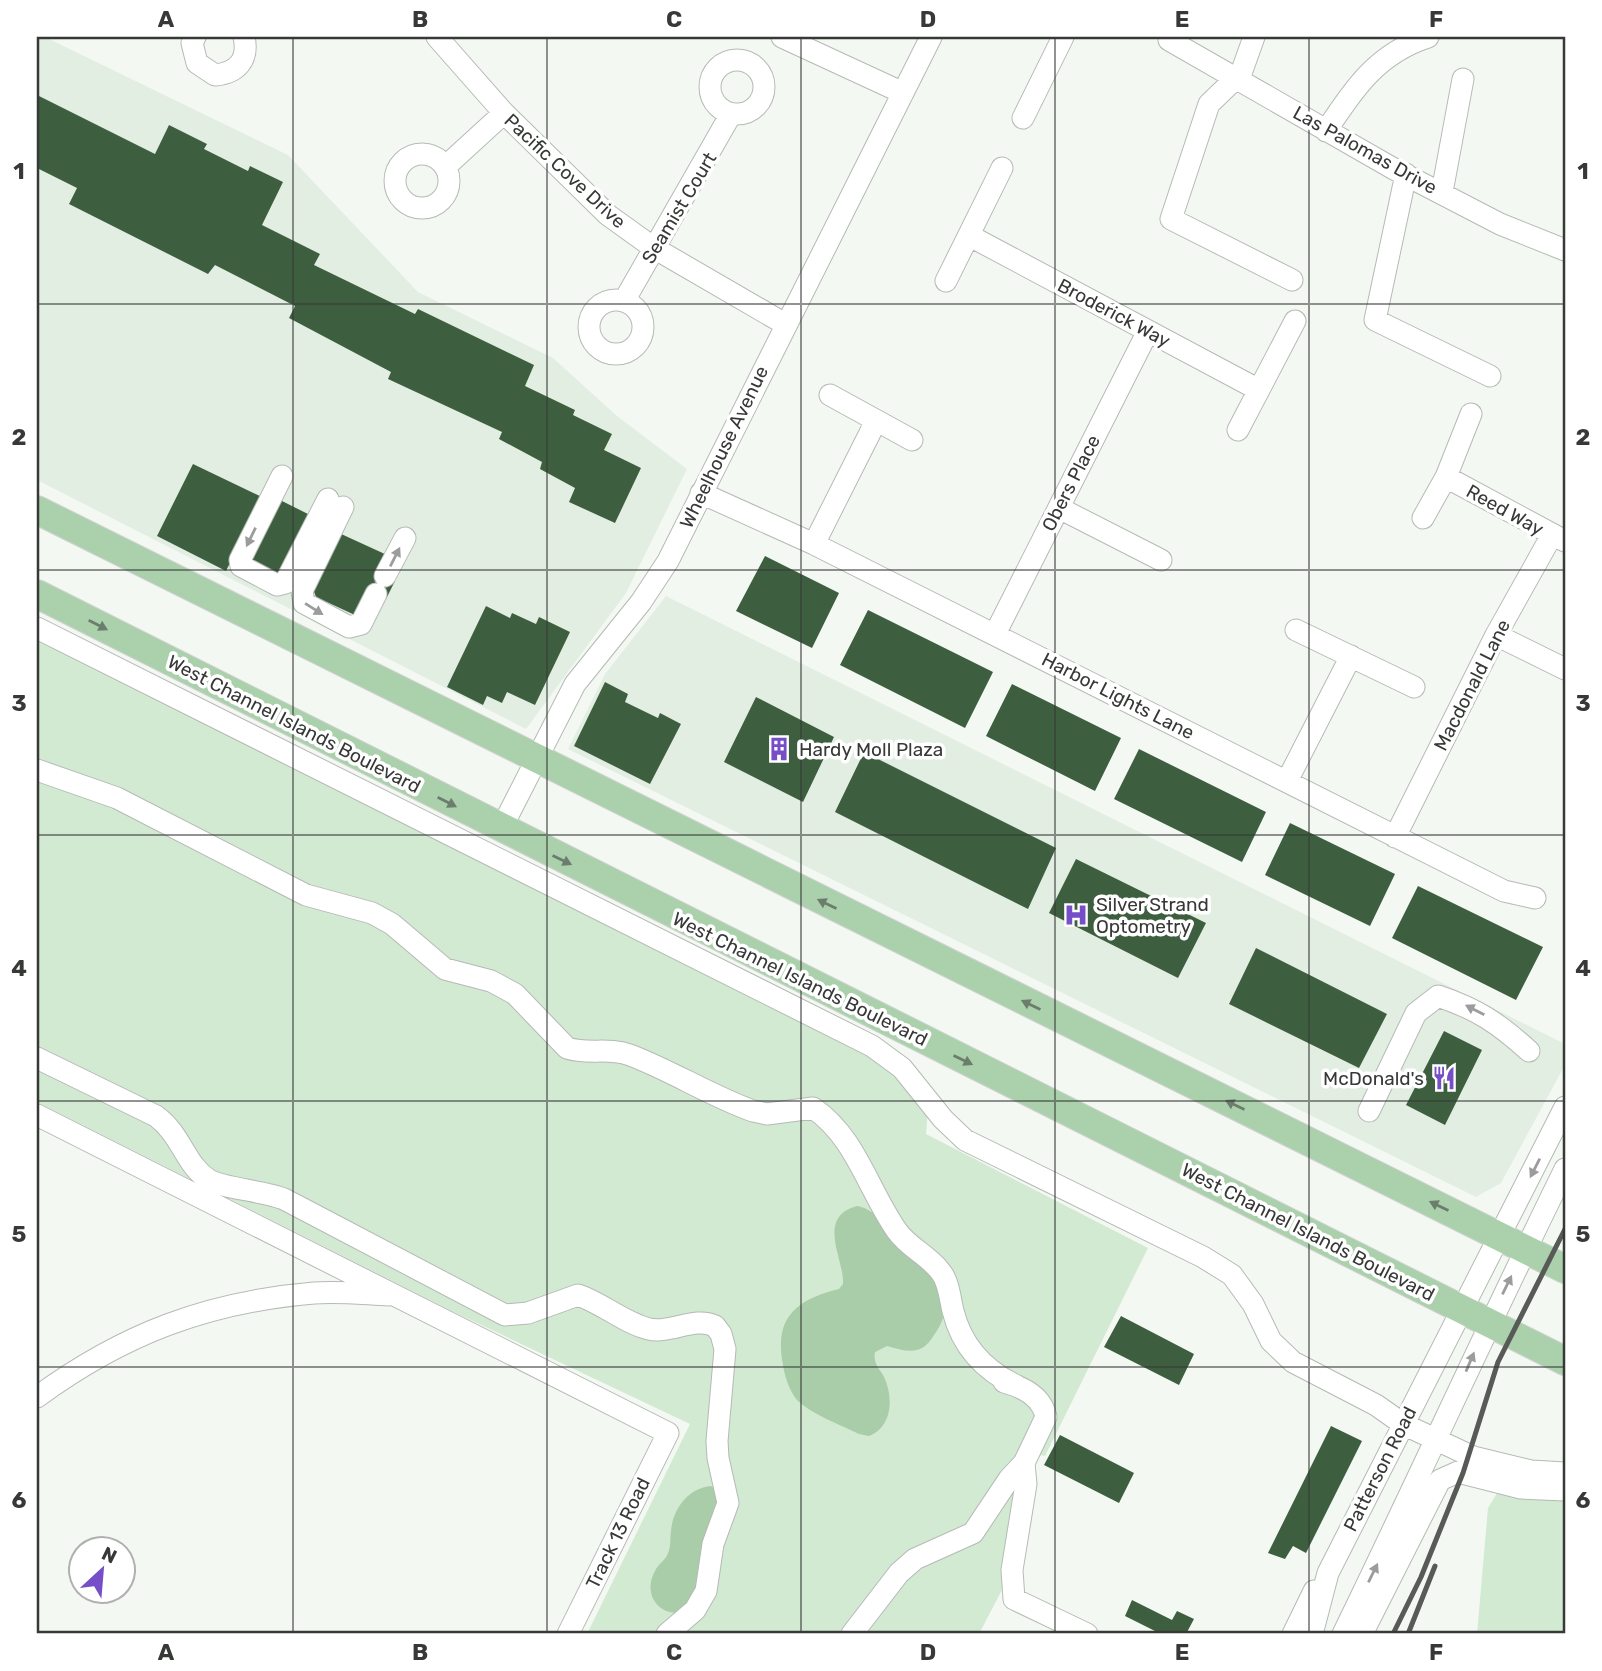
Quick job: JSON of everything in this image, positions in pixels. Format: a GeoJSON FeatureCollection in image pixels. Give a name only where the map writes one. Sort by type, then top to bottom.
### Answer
{"type":"FeatureCollection","features":[{"type":"Feature","properties":{"kind":"main road"},"geometry":{"type":"LineString","coordinates":[[37,510],[1565,1269]]}},
{"type":"Feature","properties":{"kind":"main road","name":"West Channel Islands Boulevard"},"geometry":{"type":"LineString","coordinates":[[37,594],[500,829],[1565,1361]]}},
{"type":"Feature","properties":{"kind":"street"},"geometry":{"type":"LineString","coordinates":[[195,37],[193,55],[197,63],[215,75],[236,69],[243,61],[247,50],[244,37]]}},
{"type":"Feature","properties":{"kind":"street"},"geometry":{"type":"LineString","coordinates":[[782,37],[901,92]]}},
{"type":"Feature","properties":{"kind":"street"},"geometry":{"type":"LineString","coordinates":[[1023,118],[1063,37]]}},
{"type":"Feature","properties":{"kind":"street"},"geometry":{"type":"LineString","coordinates":[[1254,37],[1238,79],[1209,104],[1171,219],[1292,281]]}},
{"type":"Feature","properties":{"kind":"street"},"geometry":{"type":"LineString","coordinates":[[1326,131],[1366,73],[1399,48],[1422,38]]}},
{"type":"Feature","properties":{"kind":"street","name":"Pacific Cove Drive"},"geometry":{"type":"LineString","coordinates":[[447,40],[504,113],[585,195],[654,248],[785,324]]}},
{"type":"Feature","properties":{"kind":"street","name":"Las Palomas Drive"},"geometry":{"type":"LineString","coordinates":[[1169,40],[1326,131],[1500,224],[1565,250]]}},
{"type":"Feature","properties":{"kind":"street","name":"Wheelhouse Avenue"},"geometry":{"type":"LineString","coordinates":[[500,829],[575,684],[659,578],[927,43]]}},
{"type":"Feature","properties":{"kind":"street"},"geometry":{"type":"LineString","coordinates":[[1442,192],[1463,79]]}},
{"type":"Feature","properties":{"kind":"street"},"geometry":{"type":"LineString","coordinates":[[446,167],[504,113]]}},
{"type":"Feature","properties":{"kind":"street","name":"Seamist Court"},"geometry":{"type":"LineString","coordinates":[[624,301],[699,175],[731,114]]}},
{"type":"Feature","properties":{"kind":"street"},"geometry":{"type":"LineString","coordinates":[[946,281],[1002,168]]}},
{"type":"Feature","properties":{"kind":"street"},"geometry":{"type":"LineString","coordinates":[[1406,174],[1375,320],[1490,376]]}},
{"type":"Feature","properties":{"kind":"street","name":"Broderick Way"},"geometry":{"type":"LineString","coordinates":[[970,236],[1259,390]]}},
{"type":"Feature","properties":{"kind":"street"},"geometry":{"type":"LineString","coordinates":[[1238,430],[1296,321]]}},
{"type":"Feature","properties":{"kind":"street","name":"Obers Place"},"geometry":{"type":"LineString","coordinates":[[995,634],[1148,331]]}},
{"type":"Feature","properties":{"kind":"street"},"geometry":{"type":"LineString","coordinates":[[830,395],[912,440]]}},
{"type":"Feature","properties":{"kind":"street"},"geometry":{"type":"LineString","coordinates":[[1423,518],[1446,477],[1471,414]]}},
{"type":"Feature","properties":{"kind":"street"},"geometry":{"type":"LineString","coordinates":[[814,544],[875,422]]}},
{"type":"Feature","properties":{"kind":"street"},"geometry":{"type":"LineString","coordinates":[[282,476],[240,559],[241,566],[277,585],[285,583],[335,503],[302,591],[304,603],[349,627],[361,624],[405,538]]}},
{"type":"Feature","properties":{"kind":"street","name":"Reed Way"},"geometry":{"type":"LineString","coordinates":[[1446,477],[1559,538]]}},
{"type":"Feature","properties":{"kind":"street","name":"Harbor Lights Lane"},"geometry":{"type":"LineString","coordinates":[[701,493],[814,544],[1504,891],[1535,898]]}},
{"type":"Feature","properties":{"kind":"street"},"geometry":{"type":"LineString","coordinates":[[1059,508],[1161,560]]}},
{"type":"Feature","properties":{"kind":"street","name":"Macdonald Lane"},"geometry":{"type":"LineString","coordinates":[[1395,837],[1496,635],[1559,538]]}},
{"type":"Feature","properties":{"kind":"street"},"geometry":{"type":"LineString","coordinates":[[37,628],[872,1046],[902,1068],[943,1119],[965,1140],[1203,1257],[1232,1275],[1253,1304],[1271,1341],[1293,1362],[1376,1405],[1437,1442],[1482,1460],[1531,1471],[1565,1473]]}},
{"type":"Feature","properties":{"kind":"street"},"geometry":{"type":"LineString","coordinates":[[1296,630],[1414,687]]}},
{"type":"Feature","properties":{"kind":"street"},"geometry":{"type":"LineString","coordinates":[[1496,635],[1565,669]]}},
{"type":"Feature","properties":{"kind":"street"},"geometry":{"type":"LineString","coordinates":[[1287,781],[1351,656]]}},
{"type":"Feature","properties":{"kind":"street"},"geometry":{"type":"LineString","coordinates":[[37,770],[117,798],[306,895],[372,913],[392,924],[444,969],[491,981],[515,994],[567,1048],[576,1051],[604,1049],[631,1055],[753,1111],[767,1114],[813,1108],[832,1122],[847,1140],[881,1207],[904,1241],[942,1272],[959,1332],[991,1377],[1017,1386],[1038,1400],[1046,1417],[1024,1463],[1009,1479],[973,1533],[915,1559],[899,1573],[852,1634]]}},
{"type":"Feature","properties":{"kind":"street"},"geometry":{"type":"LineString","coordinates":[[1368,1111],[1416,1013],[1438,996],[1475,1008],[1501,1026],[1529,1051]]}},
{"type":"Feature","properties":{"kind":"street"},"geometry":{"type":"LineString","coordinates":[[37,1058],[156,1116],[171,1127],[195,1168],[209,1181],[263,1191],[284,1199],[505,1315],[528,1312],[578,1295],[648,1329],[673,1329],[695,1323],[715,1326],[721,1335],[724,1349],[717,1449],[728,1503],[713,1544],[706,1591],[695,1610],[667,1634]]}},
{"type":"Feature","properties":{"kind":"street","name":"Patterson Road"},"geometry":{"type":"LineString","coordinates":[[1312,1634],[1328,1573],[1565,1107]]}},
{"type":"Feature","properties":{"kind":"street"},"geometry":{"type":"LineString","coordinates":[[37,1115],[397,1295]]}},
{"type":"Feature","properties":{"kind":"street","name":"Patterson Road"},"geometry":{"type":"LineString","coordinates":[[1343,1634],[1437,1442],[1489,1322],[1565,1169]]}},
{"type":"Feature","properties":{"kind":"street"},"geometry":{"type":"LineString","coordinates":[[37,1397],[93,1359],[139,1334],[184,1317],[231,1305],[316,1293],[397,1295]]}},
{"type":"Feature","properties":{"kind":"street","name":"Track 13 Road"},"geometry":{"type":"LineString","coordinates":[[397,1295],[668,1433],[568,1634]]}},
{"type":"Feature","properties":{"kind":"street"},"geometry":{"type":"LineString","coordinates":[[1024,1463],[1026,1484],[1012,1570],[1014,1599],[1087,1634]]}},
{"type":"Feature","properties":{"kind":"street"},"geometry":{"type":"LineString","coordinates":[[1362,1634],[1440,1480],[1458,1472],[1521,1488],[1565,1490]]}},
{"type":"Feature","properties":{"kind":"street"},"geometry":{"type":"LineString","coordinates":[[1293,1634],[1316,1586],[1328,1573]]}},
{"type":"Feature","properties":{"kind":"shaded area"},"geometry":{"type":"Polygon","coordinates":[[[37,37],[45,37],[288,155],[418,292],[553,358],[617,416],[687,469],[626,593],[526,729],[37,480],[37,37]]]}},
{"type":"Feature","properties":{"kind":"shaded area","name":"Hardy Moll Plaza"},"geometry":{"type":"Polygon","coordinates":[[[666,596],[1565,1044],[1565,1065],[1501,1183],[1476,1197],[568,749],[605,674],[666,596]]]}},
{"type":"Feature","properties":{"kind":"shaded area"},"geometry":{"type":"Polygon","coordinates":[[[37,637],[868,1052],[891,1069],[928,1110],[926,1134],[1148,1248],[1045,1456],[1041,1455],[1032,1464],[1005,1584],[979,1634],[587,1634],[690,1424],[454,1312],[37,1102],[37,637]]]}},
{"type":"Feature","properties":{"kind":"shaded area"},"geometry":{"type":"Polygon","coordinates":[[[857,1206],[865,1208],[884,1221],[921,1257],[935,1278],[944,1308],[938,1328],[924,1346],[907,1351],[887,1346],[875,1352],[876,1363],[887,1385],[890,1403],[882,1426],[869,1436],[827,1419],[797,1400],[786,1379],[781,1349],[785,1323],[791,1314],[810,1299],[839,1289],[843,1284],[835,1229],[837,1220],[844,1212],[857,1206]]]}},
{"type":"Feature","properties":{"kind":"shaded area"},"geometry":{"type":"Polygon","coordinates":[[[1507,1477],[1565,1483],[1565,1634],[1477,1634],[1488,1508],[1507,1477]]]}},
{"type":"Feature","properties":{"kind":"shaded area"},"geometry":{"type":"Polygon","coordinates":[[[711,1486],[719,1491],[701,1589],[678,1613],[670,1612],[657,1605],[653,1599],[652,1578],[669,1551],[672,1523],[678,1508],[695,1491],[711,1486]]]}},
{"type":"Feature","properties":{"kind":"building"},"geometry":{"type":"Polygon","coordinates":[[[37,95],[155,154],[169,125],[207,144],[204,149],[248,171],[250,166],[283,182],[262,225],[320,254],[314,265],[415,314],[418,309],[534,365],[525,386],[575,410],[573,415],[612,434],[604,450],[641,468],[615,523],[569,502],[575,488],[540,469],[542,462],[499,439],[502,432],[388,379],[391,372],[289,318],[295,306],[215,265],[208,274],[69,204],[77,188],[37,168],[37,95]]]}},
{"type":"Feature","properties":{"kind":"building"},"geometry":{"type":"Polygon","coordinates":[[[193,464],[262,497],[226,571],[157,536],[193,464]]]}},
{"type":"Feature","properties":{"kind":"building"},"geometry":{"type":"Polygon","coordinates":[[[280,500],[314,517],[284,576],[251,560],[280,500]]]}},
{"type":"Feature","properties":{"kind":"building"},"geometry":{"type":"Polygon","coordinates":[[[339,533],[387,555],[378,573],[395,581],[386,599],[370,591],[357,616],[316,597],[312,586],[339,533]]]}},
{"type":"Feature","properties":{"kind":"building"},"geometry":{"type":"Polygon","coordinates":[[[765,556],[839,593],[812,648],[736,611],[765,556]]]}},
{"type":"Feature","properties":{"kind":"building"},"geometry":{"type":"Polygon","coordinates":[[[486,606],[510,618],[512,613],[536,624],[539,617],[570,632],[535,705],[507,692],[502,703],[487,696],[483,705],[447,687],[486,606]]]}},
{"type":"Feature","properties":{"kind":"building"},"geometry":{"type":"Polygon","coordinates":[[[868,610],[993,672],[965,728],[840,665],[868,610]]]}},
{"type":"Feature","properties":{"kind":"building"},"geometry":{"type":"Polygon","coordinates":[[[605,682],[628,694],[625,702],[658,718],[660,713],[681,724],[650,784],[574,746],[605,682]]]}},
{"type":"Feature","properties":{"kind":"building"},"geometry":{"type":"Polygon","coordinates":[[[1012,684],[1121,738],[1095,791],[986,736],[1012,684]]]}},
{"type":"Feature","properties":{"kind":"building","name":"Hardy Moll Plaza"},"geometry":{"type":"Polygon","coordinates":[[[756,697],[834,737],[803,802],[724,762],[756,697]]]}},
{"type":"Feature","properties":{"kind":"building"},"geometry":{"type":"Polygon","coordinates":[[[1139,749],[1266,812],[1242,862],[1114,799],[1139,749]]]}},
{"type":"Feature","properties":{"kind":"building"},"geometry":{"type":"Polygon","coordinates":[[[864,752],[1056,848],[1028,909],[835,812],[864,752]]]}},
{"type":"Feature","properties":{"kind":"building"},"geometry":{"type":"Polygon","coordinates":[[[1290,823],[1395,874],[1370,926],[1265,875],[1290,823]]]}},
{"type":"Feature","properties":{"kind":"building"},"geometry":{"type":"Polygon","coordinates":[[[1076,859],[1206,923],[1178,978],[1049,913],[1076,859]]]}},
{"type":"Feature","properties":{"kind":"building"},"geometry":{"type":"Polygon","coordinates":[[[1418,886],[1543,947],[1516,1000],[1392,938],[1418,886]]]}},
{"type":"Feature","properties":{"kind":"building"},"geometry":{"type":"Polygon","coordinates":[[[1256,948],[1387,1014],[1359,1068],[1229,1004],[1256,948]]]}},
{"type":"Feature","properties":{"kind":"building","name":"McDonald's"},"geometry":{"type":"Polygon","coordinates":[[[1444,1031],[1482,1050],[1445,1125],[1406,1105],[1444,1031]]]}},
{"type":"Feature","properties":{"kind":"building"},"geometry":{"type":"Polygon","coordinates":[[[1121,1316],[1194,1354],[1179,1385],[1104,1347],[1121,1316]]]}},
{"type":"Feature","properties":{"kind":"building"},"geometry":{"type":"Polygon","coordinates":[[[1331,1426],[1362,1441],[1306,1553],[1293,1546],[1285,1559],[1268,1553],[1331,1426]]]}},
{"type":"Feature","properties":{"kind":"building"},"geometry":{"type":"Polygon","coordinates":[[[1060,1435],[1134,1473],[1119,1503],[1044,1465],[1060,1435]]]}},
{"type":"Feature","properties":{"kind":"building"},"geometry":{"type":"Polygon","coordinates":[[[1132,1600],[1172,1620],[1177,1611],[1194,1619],[1186,1634],[1154,1634],[1155,1631],[1125,1616],[1132,1600]]]}},
{"type":"Feature","properties":{"kind":"railway"},"geometry":{"type":"LineString","coordinates":[[1393,1634],[1421,1577],[1463,1473],[1498,1362],[1565,1229]]}},
{"type":"Feature","properties":{"kind":"railway"},"geometry":{"type":"LineString","coordinates":[[1408,1634],[1435,1566]]}},
{"type":"Feature","properties":{"kind":"place","name":"Hardy Moll Plaza"},"geometry":{"type":"Point","coordinates":[779,749]}},
{"type":"Feature","properties":{"kind":"place","name":"Silver Strand Optometry"},"geometry":{"type":"Point","coordinates":[1076,915]}},
{"type":"Feature","properties":{"kind":"place","name":"McDonald's"},"geometry":{"type":"Point","coordinates":[1444,1078]}}]}
